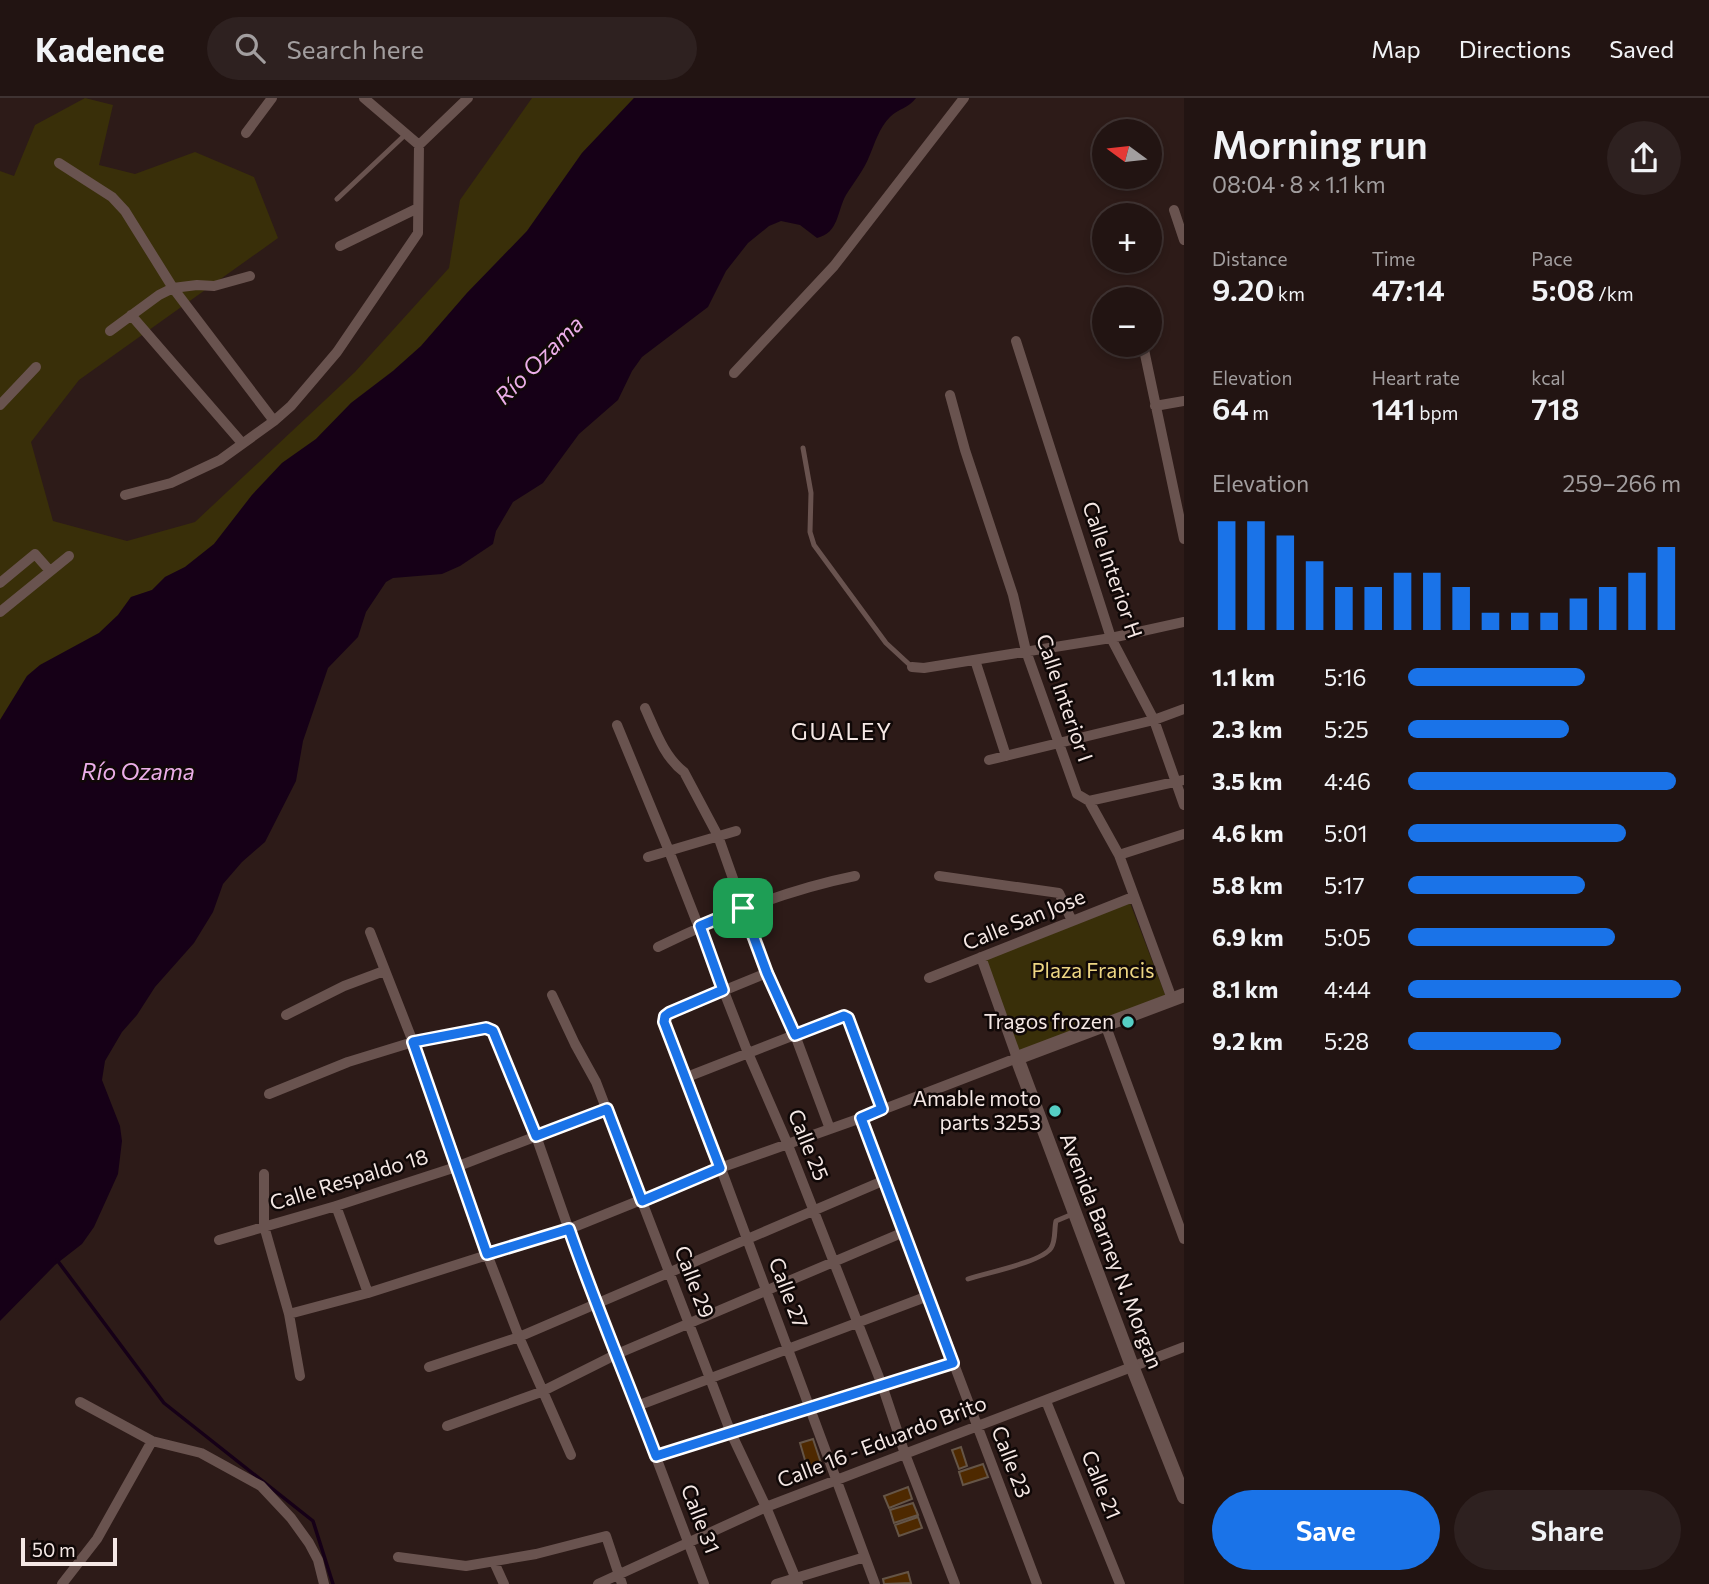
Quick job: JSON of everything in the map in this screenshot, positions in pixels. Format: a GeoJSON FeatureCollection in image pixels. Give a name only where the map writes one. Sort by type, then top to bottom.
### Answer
{"type":"FeatureCollection","features":[{"type":"Feature","properties":{"kind":"street"},"geometry":{"type":"LineString","coordinates":[[246,133],[272,98]]}},
{"type":"Feature","properties":{"kind":"street"},"geometry":{"type":"LineString","coordinates":[[364,98],[419,145]]}},
{"type":"Feature","properties":{"kind":"street"},"geometry":{"type":"LineString","coordinates":[[125,495],[172,482],[220,460],[291,406],[337,352],[418,233],[419,145],[468,98]]}},
{"type":"Feature","properties":{"kind":"street"},"geometry":{"type":"LineString","coordinates":[[734,373],[834,266],[964,98]]}},
{"type":"Feature","properties":{"kind":"street"},"geometry":{"type":"LineString","coordinates":[[59,163],[112,197],[125,211],[173,288],[274,421]]}},
{"type":"Feature","properties":{"kind":"street"},"geometry":{"type":"LineString","coordinates":[[340,247],[418,208]]}},
{"type":"Feature","properties":{"kind":"street"},"geometry":{"type":"LineString","coordinates":[[1174,210],[1184,240]]}},
{"type":"Feature","properties":{"kind":"street"},"geometry":{"type":"LineString","coordinates":[[110,331],[159,295],[173,288],[214,286],[250,276]]}},
{"type":"Feature","properties":{"kind":"street"},"geometry":{"type":"LineString","coordinates":[[131,315],[242,443]]}},
{"type":"Feature","properties":{"kind":"street","name":"Calle Interior H"},"geometry":{"type":"LineString","coordinates":[[1016,341],[1111,638],[1154,720],[1180,781],[1184,805]]}},
{"type":"Feature","properties":{"kind":"street"},"geometry":{"type":"LineString","coordinates":[[1145,357],[1184,539]]}},
{"type":"Feature","properties":{"kind":"street"},"geometry":{"type":"LineString","coordinates":[[0,405],[36,367]]}},
{"type":"Feature","properties":{"kind":"street","name":"Calle Interior I"},"geometry":{"type":"LineString","coordinates":[[950,395],[965,450],[1013,595],[1026,651],[1058,744],[1077,794],[1089,801],[1119,855],[1133,897],[1178,997]]}},
{"type":"Feature","properties":{"kind":"street"},"geometry":{"type":"LineString","coordinates":[[1155,405],[1184,401]]}},
{"type":"Feature","properties":{"kind":"street"},"geometry":{"type":"LineString","coordinates":[[1171,484],[1184,482]]}},
{"type":"Feature","properties":{"kind":"street"},"geometry":{"type":"LineString","coordinates":[[0,583],[35,554],[50,571]]}},
{"type":"Feature","properties":{"kind":"street"},"geometry":{"type":"LineString","coordinates":[[0,612],[69,556]]}},
{"type":"Feature","properties":{"kind":"street"},"geometry":{"type":"LineString","coordinates":[[912,667],[924,668],[1111,638],[1184,622]]}},
{"type":"Feature","properties":{"kind":"street"},"geometry":{"type":"LineString","coordinates":[[975,660],[1006,756]]}},
{"type":"Feature","properties":{"kind":"street"},"geometry":{"type":"LineString","coordinates":[[645,708],[659,739],[677,767],[684,772],[719,836],[767,973],[795,1035],[830,1129]]}},
{"type":"Feature","properties":{"kind":"street"},"geometry":{"type":"LineString","coordinates":[[989,760],[1154,720],[1184,709]]}},
{"type":"Feature","properties":{"kind":"street","name":"Calle 25"},"geometry":{"type":"LineString","coordinates":[[617,725],[814,1211],[955,1584]]}},
{"type":"Feature","properties":{"kind":"street"},"geometry":{"type":"LineString","coordinates":[[1089,801],[1180,781]]}},
{"type":"Feature","properties":{"kind":"street"},"geometry":{"type":"LineString","coordinates":[[648,857],[736,831]]}},
{"type":"Feature","properties":{"kind":"street"},"geometry":{"type":"LineString","coordinates":[[1119,855],[1184,834]]}},
{"type":"Feature","properties":{"kind":"street"},"geometry":{"type":"LineString","coordinates":[[658,947],[743,908],[855,876]]}},
{"type":"Feature","properties":{"kind":"street"},"geometry":{"type":"LineString","coordinates":[[939,876],[1059,893],[1072,921]]}},
{"type":"Feature","properties":{"kind":"street","name":"Calle San Jose"},"geometry":{"type":"LineString","coordinates":[[929,978],[1133,897]]}},
{"type":"Feature","properties":{"kind":"street"},"geometry":{"type":"LineString","coordinates":[[370,932],[413,1042],[487,1254],[541,1392],[571,1455]]}},
{"type":"Feature","properties":{"kind":"street"},"geometry":{"type":"LineString","coordinates":[[981,957],[1017,1058]]}},
{"type":"Feature","properties":{"kind":"street"},"geometry":{"type":"LineString","coordinates":[[286,1015],[344,986],[384,971]]}},
{"type":"Feature","properties":{"kind":"street"},"geometry":{"type":"LineString","coordinates":[[723,990],[767,973]]}},
{"type":"Feature","properties":{"kind":"street","name":"Calle 27"},"geometry":{"type":"LineString","coordinates":[[723,990],[665,1016],[664,1022],[767,1290],[875,1584]]}},
{"type":"Feature","properties":{"kind":"street","name":"Calle 29"},"geometry":{"type":"LineString","coordinates":[[552,995],[596,1082],[731,1433],[796,1580]]}},
{"type":"Feature","properties":{"kind":"street"},"geometry":{"type":"LineString","coordinates":[[289,1314],[368,1293],[569,1229],[720,1168],[861,1118],[1178,997]]}},
{"type":"Feature","properties":{"kind":"street"},"geometry":{"type":"LineString","coordinates":[[687,1077],[844,1016],[848,1018],[882,1109]]}},
{"type":"Feature","properties":{"kind":"street"},"geometry":{"type":"LineString","coordinates":[[1105,1024],[1184,1239]]}},
{"type":"Feature","properties":{"kind":"street","name":"Calle 31"},"geometry":{"type":"LineString","coordinates":[[413,1042],[486,1028],[493,1031],[536,1136],[595,1304],[617,1354],[704,1584]]}},
{"type":"Feature","properties":{"kind":"street"},"geometry":{"type":"LineString","coordinates":[[269,1094],[348,1062],[413,1042]]}},
{"type":"Feature","properties":{"kind":"street","name":"Avenida Barney N. Morgan"},"geometry":{"type":"LineString","coordinates":[[1017,1058],[1184,1497]]}},
{"type":"Feature","properties":{"kind":"street","name":"Calle Respaldo 18"},"geometry":{"type":"LineString","coordinates":[[219,1240],[456,1167],[607,1109]]}},
{"type":"Feature","properties":{"kind":"street","name":"Calle 23"},"geometry":{"type":"LineString","coordinates":[[861,1118],[1037,1584]]}},
{"type":"Feature","properties":{"kind":"street"},"geometry":{"type":"LineString","coordinates":[[264,1174],[264,1226],[289,1314],[300,1376]]}},
{"type":"Feature","properties":{"kind":"street"},"geometry":{"type":"LineString","coordinates":[[429,1367],[519,1337],[884,1180]]}},
{"type":"Feature","properties":{"kind":"street"},"geometry":{"type":"LineString","coordinates":[[336,1206],[368,1293]]}},
{"type":"Feature","properties":{"kind":"street"},"geometry":{"type":"LineString","coordinates":[[446,1426],[541,1392],[617,1354],[904,1232]]}},
{"type":"Feature","properties":{"kind":"street"},"geometry":{"type":"LineString","coordinates":[[637,1406],[928,1296]]}},
{"type":"Feature","properties":{"kind":"street","name":"Calle 16 - Eduardo Brito"},"geometry":{"type":"LineString","coordinates":[[598,1584],[621,1579],[766,1507],[1184,1347]]}},
{"type":"Feature","properties":{"kind":"street"},"geometry":{"type":"LineString","coordinates":[[656,1456],[953,1363]]}},
{"type":"Feature","properties":{"kind":"street","name":"Calle 21"},"geometry":{"type":"LineString","coordinates":[[1046,1401],[1120,1584]]}},
{"type":"Feature","properties":{"kind":"street"},"geometry":{"type":"LineString","coordinates":[[80,1402],[152,1441],[201,1453],[261,1486],[291,1518],[309,1543],[318,1560],[324,1584]]}},
{"type":"Feature","properties":{"kind":"street"},"geometry":{"type":"LineString","coordinates":[[62,1584],[97,1539],[152,1441]]}},
{"type":"Feature","properties":{"kind":"street"},"geometry":{"type":"LineString","coordinates":[[398,1557],[456,1566],[494,1562],[604,1536],[608,1538],[621,1579]]}},
{"type":"Feature","properties":{"kind":"street"},"geometry":{"type":"LineString","coordinates":[[776,1584],[865,1558]]}},
{"type":"Feature","properties":{"kind":"street"},"geometry":{"type":"LineString","coordinates":[[494,1562],[504,1584]]}},
{"type":"Feature","properties":{"kind":"lane"},"geometry":{"type":"LineString","coordinates":[[337,199],[406,134]]}},
{"type":"Feature","properties":{"kind":"lane"},"geometry":{"type":"LineString","coordinates":[[803,449],[811,493],[810,532],[814,545],[886,643],[912,667]]}},
{"type":"Feature","properties":{"kind":"lane"},"geometry":{"type":"LineString","coordinates":[[968,1279],[1049,1251],[1054,1243],[1056,1221],[1075,1213]]}},
{"type":"Feature","properties":{"kind":"green space"},"geometry":{"type":"Polygon","coordinates":[[[85,98],[113,105],[99,165],[135,174],[195,152],[254,177],[278,238],[79,380],[31,442],[53,521],[127,541],[195,522],[355,372],[449,268],[460,200],[532,98],[634,98],[582,153],[527,231],[421,346],[351,403],[316,439],[282,463],[252,495],[214,544],[185,567],[165,577],[152,590],[131,597],[118,615],[99,633],[40,665],[27,676],[0,720],[0,171],[14,176],[35,125],[85,98]]]}},
{"type":"Feature","properties":{"kind":"green space","name":"Plaza Francis"},"geometry":{"type":"Polygon","coordinates":[[[1130,903],[1166,997],[1019,1052],[986,960],[1130,903]]]}},
{"type":"Feature","properties":{"kind":"water","name":"Río Ozama"},"geometry":{"type":"Polygon","coordinates":[[[634,98],[916,98],[886,121],[830,231],[817,238],[800,225],[781,221],[769,226],[748,243],[726,271],[708,307],[642,357],[618,400],[579,434],[543,483],[513,502],[496,531],[493,544],[460,566],[442,574],[393,578],[386,582],[366,612],[358,637],[328,668],[303,741],[296,781],[265,842],[242,862],[223,884],[213,912],[194,943],[155,987],[122,1032],[105,1061],[102,1080],[120,1126],[122,1141],[118,1174],[94,1227],[82,1244],[55,1265],[0,1321],[0,720],[27,676],[40,665],[99,633],[118,615],[131,597],[152,590],[165,577],[185,567],[214,544],[252,495],[282,463],[316,439],[351,403],[421,346],[527,231],[582,153],[634,98]]]}},
{"type":"Feature","properties":{"kind":"building"},"geometry":{"type":"Polygon","coordinates":[[[813,1439],[823,1469],[809,1474],[800,1443],[813,1439]]]}},
{"type":"Feature","properties":{"kind":"building"},"geometry":{"type":"Polygon","coordinates":[[[961,1447],[967,1466],[959,1469],[952,1450],[961,1447]]]}},
{"type":"Feature","properties":{"kind":"building"},"geometry":{"type":"Polygon","coordinates":[[[983,1464],[988,1477],[963,1485],[959,1472],[983,1464]]]}},
{"type":"Feature","properties":{"kind":"building"},"geometry":{"type":"Polygon","coordinates":[[[908,1487],[912,1499],[889,1508],[884,1496],[908,1487]]]}},
{"type":"Feature","properties":{"kind":"building"},"geometry":{"type":"Polygon","coordinates":[[[913,1503],[918,1515],[894,1523],[890,1510],[913,1503]]]}},
{"type":"Feature","properties":{"kind":"building"},"geometry":{"type":"Polygon","coordinates":[[[918,1517],[922,1528],[899,1536],[895,1525],[918,1517]]]}},
{"type":"Feature","properties":{"kind":"building"},"geometry":{"type":"Polygon","coordinates":[[[908,1572],[911,1583],[884,1584],[883,1579],[908,1572]]]}},
{"type":"Feature","properties":{"kind":"waterway"},"geometry":{"type":"LineString","coordinates":[[57,1260],[164,1403],[313,1521],[333,1584]]}},
{"type":"Feature","properties":{"kind":"place","name":"Tragos frozen"},"geometry":{"type":"Point","coordinates":[1128,1022]}},
{"type":"Feature","properties":{"kind":"place","name":"Amable moto parts 3253"},"geometry":{"type":"Point","coordinates":[1055,1111]}},
{"type":"Feature","properties":{"kind":"district","name":"GUALEY"},"geometry":{"type":"Point","coordinates":[842,732]}},
{"type":"Feature","properties":{"kind":"route"},"geometry":{"type":"LineString","coordinates":[[743,908],[767,973],[795,1035],[844,1016],[848,1018],[882,1109],[861,1118],[953,1363],[656,1456],[595,1304],[569,1229],[487,1254],[413,1042],[486,1028],[493,1031],[536,1136],[607,1109],[642,1201],[720,1168],[664,1022],[669,1013],[723,990],[700,926],[743,908]]}}]}
